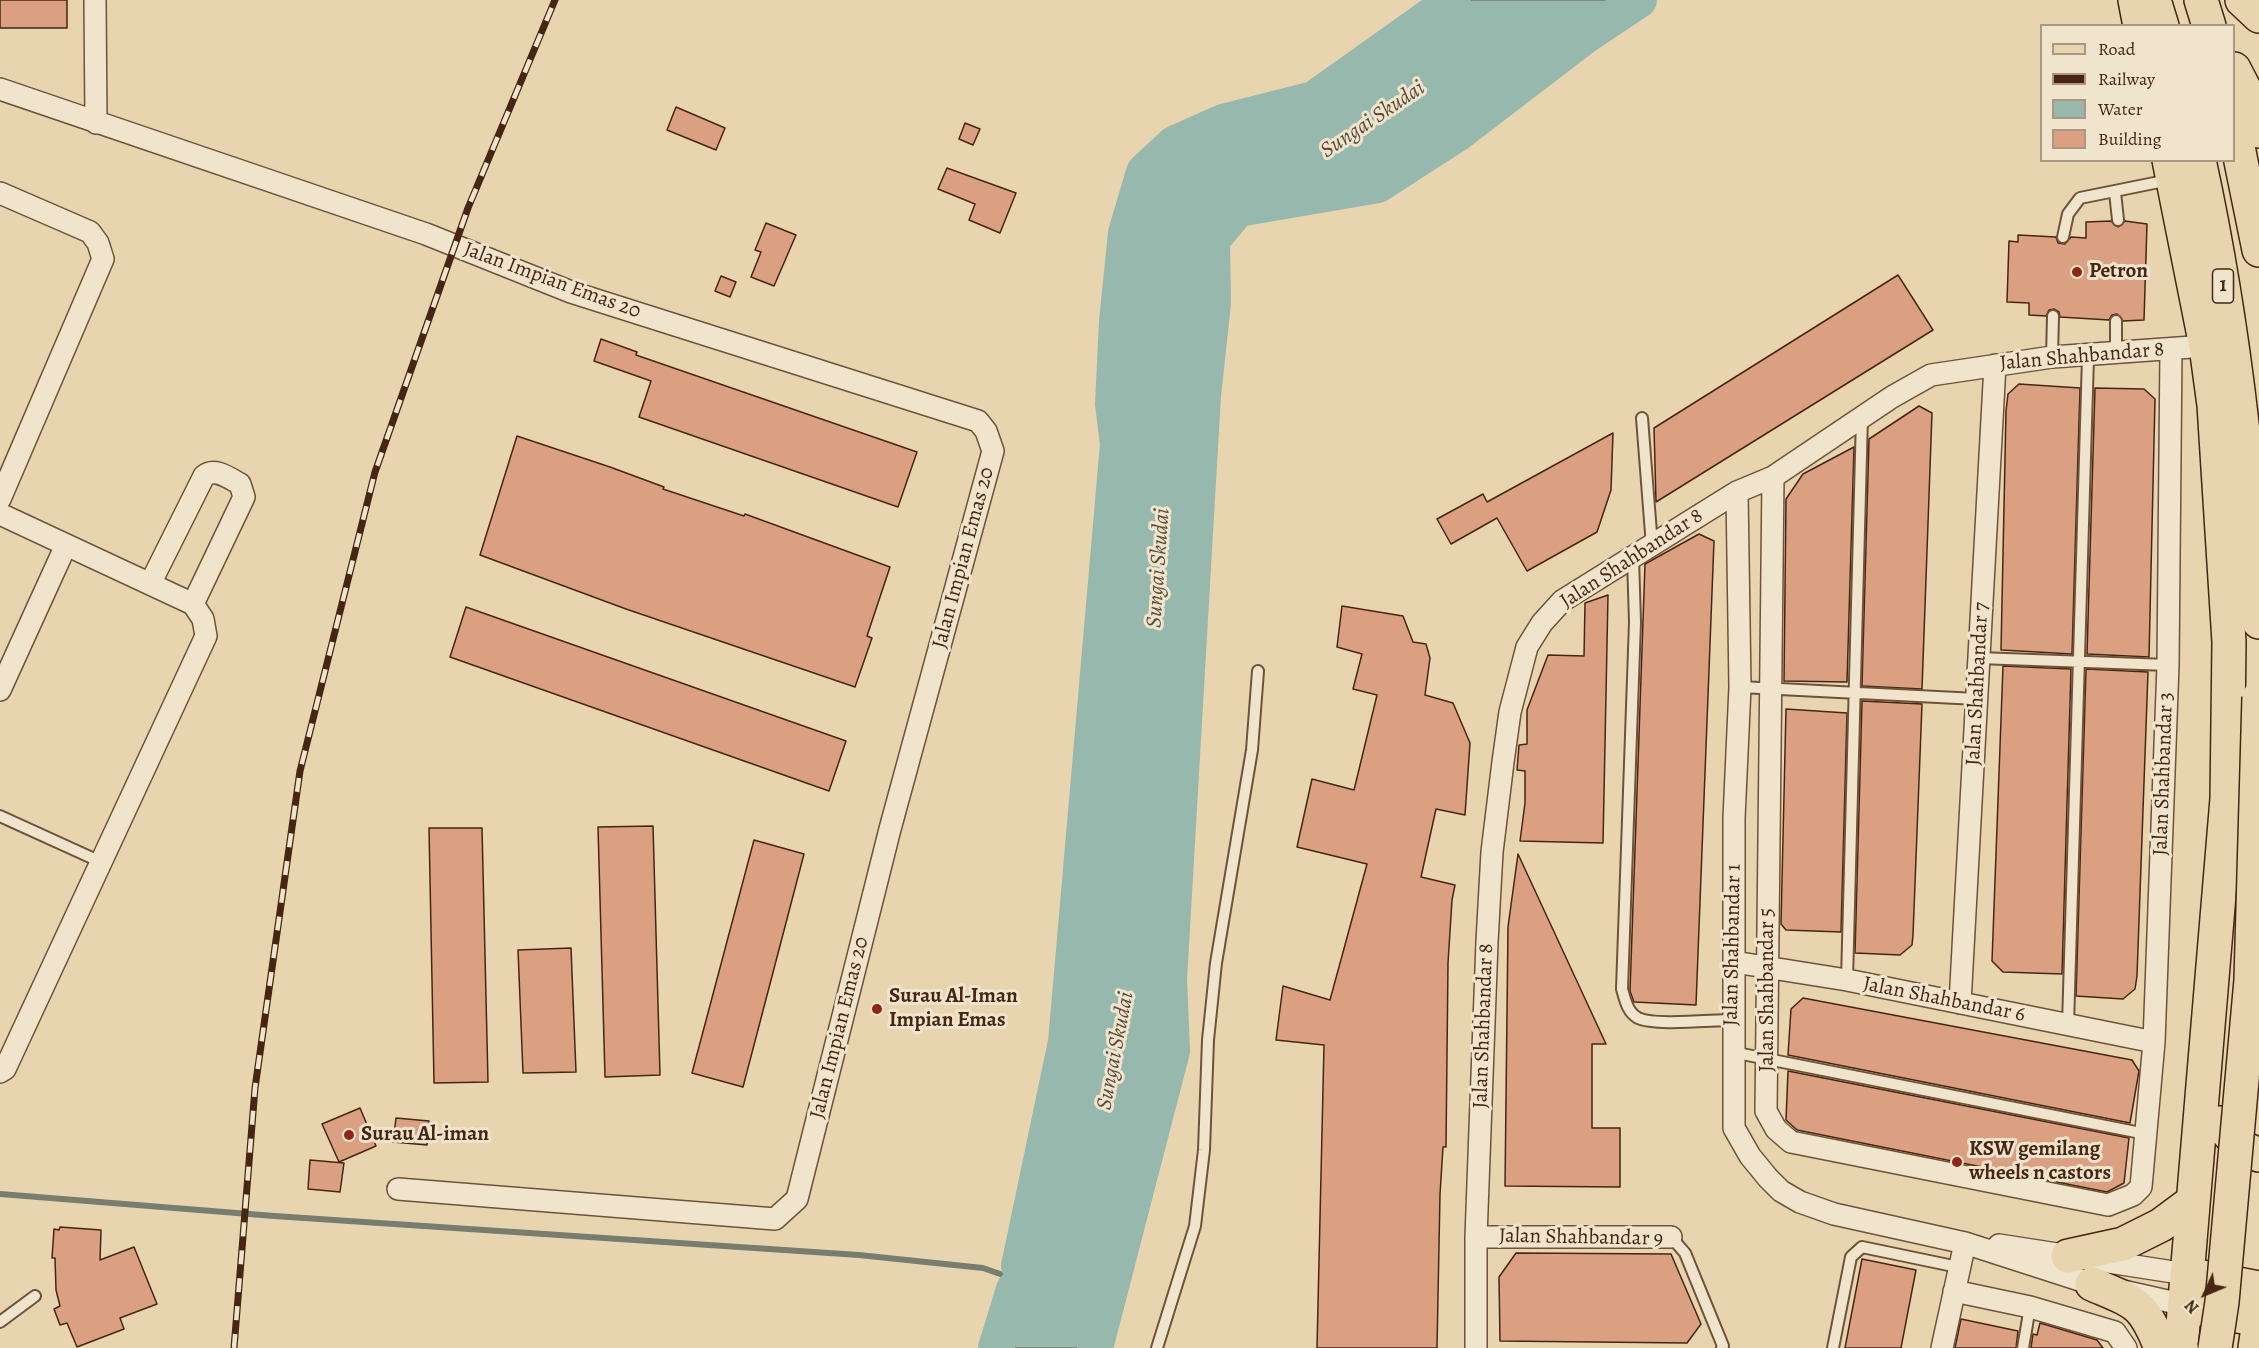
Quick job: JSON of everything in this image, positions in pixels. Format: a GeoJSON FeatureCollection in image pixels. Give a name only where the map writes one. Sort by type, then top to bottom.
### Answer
{"type":"FeatureCollection","features":[{"type":"Feature","properties":{"kind":"main road"},"geometry":{"type":"LineString","coordinates":[[2135,0],[2140,24]]}},
{"type":"Feature","properties":{"kind":"main road"},"geometry":{"type":"LineString","coordinates":[[2154,0],[2161,24]]}},
{"type":"Feature","properties":{"kind":"main road"},"geometry":{"type":"LineString","coordinates":[[2242,0],[2259,16]]}},
{"type":"Feature","properties":{"kind":"main road"},"geometry":{"type":"LineString","coordinates":[[2235,71],[2245,90],[2259,131]]}},
{"type":"Feature","properties":{"kind":"main road"},"geometry":{"type":"LineString","coordinates":[[2235,132],[2259,250]]}},
{"type":"Feature","properties":{"kind":"main road"},"geometry":{"type":"LineString","coordinates":[[2180,167],[2206,346],[2220,478],[2229,642],[2227,799],[2181,1348]]}},
{"type":"Feature","properties":{"kind":"main road","name":"1"},"geometry":{"type":"LineString","coordinates":[[2180,167],[2220,268],[2254,533],[2259,622]]}},
{"type":"Feature","properties":{"kind":"main road"},"geometry":{"type":"LineString","coordinates":[[2215,1348],[2222,1302],[2251,980],[2259,697]]}},
{"type":"Feature","properties":{"kind":"main road"},"geometry":{"type":"LineString","coordinates":[[2206,1050],[2218,1120],[2239,1146],[2259,1155]]}},
{"type":"Feature","properties":{"kind":"main road"},"geometry":{"type":"LineString","coordinates":[[2068,1256],[2124,1244],[2161,1225],[2192,1202]]}},
{"type":"Feature","properties":{"kind":"main road"},"geometry":{"type":"LineString","coordinates":[[2092,1284],[2131,1300],[2149,1318],[2161,1348]]}},
{"type":"Feature","properties":{"kind":"main road"},"geometry":{"type":"LineString","coordinates":[[2186,1290],[2259,1288]]}},
{"type":"Feature","properties":{"kind":"main road"},"geometry":{"type":"LineString","coordinates":[[2186,1290],[2259,1321],[2255,1348]]}},
{"type":"Feature","properties":{"kind":"street"},"geometry":{"type":"LineString","coordinates":[[95,0],[96,123]]}},
{"type":"Feature","properties":{"kind":"street","name":"Jalan Impian Emas 20"},"geometry":{"type":"LineString","coordinates":[[0,88],[96,123],[426,234],[571,292],[978,421],[991,441],[993,451],[890,829],[797,1199],[776,1220],[398,1189]]}},
{"type":"Feature","properties":{"kind":"street"},"geometry":{"type":"LineString","coordinates":[[0,193],[90,232],[98,243],[103,259],[0,499]]}},
{"type":"Feature","properties":{"kind":"street","name":"Jalan Shahbandar 8"},"geometry":{"type":"LineString","coordinates":[[1476,1348],[1476,1237],[1492,852],[1509,722],[1518,674],[1527,647],[1542,623],[1562,601],[1737,492],[1773,477],[1862,417],[1931,375],[2052,357],[2088,357],[2206,346]]}},
{"type":"Feature","properties":{"kind":"street","name":"Jalan Shahbandar 3"},"geometry":{"type":"LineString","coordinates":[[2133,1195],[2140,1187],[2154,1042],[2168,665],[2172,349]]}},
{"type":"Feature","properties":{"kind":"street","name":"Jalan Shahbandar 7"},"geometry":{"type":"LineString","coordinates":[[1960,1003],[1995,365]]}},
{"type":"Feature","properties":{"kind":"street"},"geometry":{"type":"LineString","coordinates":[[150,584],[204,477],[209,472],[216,472],[240,484],[244,497],[193,604]]}},
{"type":"Feature","properties":{"kind":"street","name":"Jalan Shahbandar 5"},"geometry":{"type":"LineString","coordinates":[[1773,477],[1766,1111],[1776,1129],[1791,1142],[2089,1203],[2108,1205],[2133,1195]]}},
{"type":"Feature","properties":{"kind":"street","name":"Jalan Shahbandar 1"},"geometry":{"type":"LineString","coordinates":[[1737,492],[1740,687],[1734,818],[1732,1020],[1734,1128],[1750,1156],[1781,1191],[1800,1202],[1834,1214],[1965,1243],[2092,1284],[2186,1290]]}},
{"type":"Feature","properties":{"kind":"street"},"geometry":{"type":"LineString","coordinates":[[0,514],[193,604],[203,620],[206,636],[5,1069],[0,1072]]}},
{"type":"Feature","properties":{"kind":"street"},"geometry":{"type":"LineString","coordinates":[[0,690],[66,545]]}},
{"type":"Feature","properties":{"kind":"street","name":"Jalan Shahbandar 6"},"geometry":{"type":"LineString","coordinates":[[1734,962],[1847,981],[2154,1042]]}},
{"type":"Feature","properties":{"kind":"street","name":"Jalan Shahbandar 9"},"geometry":{"type":"LineString","coordinates":[[1476,1237],[1671,1237]]}},
{"type":"Feature","properties":{"kind":"street"},"geometry":{"type":"LineString","coordinates":[[1942,1348],[1965,1243]]}},
{"type":"Feature","properties":{"kind":"street","name":"Jalan Shahbandar 1"},"geometry":{"type":"LineString","coordinates":[[1965,1243],[2007,1245],[2068,1256],[2186,1290]]}},
{"type":"Feature","properties":{"kind":"street"},"geometry":{"type":"LineString","coordinates":[[1954,1292],[2030,1307],[2115,1332],[2126,1348]]}},
{"type":"Feature","properties":{"kind":"lane"},"geometry":{"type":"LineString","coordinates":[[2063,237],[2068,214],[2080,198],[2115,192],[2180,167]]}},
{"type":"Feature","properties":{"kind":"lane"},"geometry":{"type":"LineString","coordinates":[[2115,192],[2118,220]]}},
{"type":"Feature","properties":{"kind":"lane"},"geometry":{"type":"LineString","coordinates":[[2052,357],[2053,316]]}},
{"type":"Feature","properties":{"kind":"lane"},"geometry":{"type":"LineString","coordinates":[[2116,321],[2116,354]]}},
{"type":"Feature","properties":{"kind":"lane"},"geometry":{"type":"LineString","coordinates":[[2068,1025],[2088,357]]}},
{"type":"Feature","properties":{"kind":"lane"},"geometry":{"type":"LineString","coordinates":[[1847,981],[1862,417]]}},
{"type":"Feature","properties":{"kind":"lane"},"geometry":{"type":"LineString","coordinates":[[1642,418],[1652,547]]}},
{"type":"Feature","properties":{"kind":"lane"},"geometry":{"type":"LineString","coordinates":[[1633,558],[1635,622],[1622,989],[1627,1007],[1638,1017],[1665,1022],[1732,1020]]}},
{"type":"Feature","properties":{"kind":"lane"},"geometry":{"type":"LineString","coordinates":[[1979,658],[2168,665]]}},
{"type":"Feature","properties":{"kind":"lane"},"geometry":{"type":"LineString","coordinates":[[1157,1348],[1195,1226],[1204,1150],[1208,1040],[1216,963],[1252,750],[1258,671]]}},
{"type":"Feature","properties":{"kind":"lane"},"geometry":{"type":"LineString","coordinates":[[1740,687],[1977,699]]}},
{"type":"Feature","properties":{"kind":"lane"},"geometry":{"type":"LineString","coordinates":[[0,816],[101,862]]}},
{"type":"Feature","properties":{"kind":"lane"},"geometry":{"type":"LineString","coordinates":[[1732,1052],[2146,1134]]}},
{"type":"Feature","properties":{"kind":"lane","name":"Jalan Shahbandar 9"},"geometry":{"type":"LineString","coordinates":[[1671,1237],[1684,1253],[1722,1348]]}},
{"type":"Feature","properties":{"kind":"lane"},"geometry":{"type":"LineString","coordinates":[[1833,1348],[1851,1257],[1855,1251],[1862,1247],[1958,1267]]}},
{"type":"Feature","properties":{"kind":"lane"},"geometry":{"type":"LineString","coordinates":[[0,1322],[35,1296]]}},
{"type":"Feature","properties":{"kind":"lane"},"geometry":{"type":"LineString","coordinates":[[2023,1348],[2030,1307]]}},
{"type":"Feature","properties":{"kind":"water","name":"Sungai Skudai"},"geometry":{"type":"Polygon","coordinates":[[[1453,0],[1639,0],[1585,36],[1457,134],[1378,185],[1238,209],[1212,240],[1213,303],[1203,396],[1169,979],[1172,1051],[1095,1348],[996,1348],[1014,1289],[1066,1042],[1118,444],[1113,404],[1117,321],[1126,233],[1144,172],[1174,144],[1223,122],[1314,99],[1453,0]]]}},
{"type":"Feature","properties":{"kind":"building"},"geometry":{"type":"Polygon","coordinates":[[[0,0],[67,0],[67,28],[0,28],[0,0]]]}},
{"type":"Feature","properties":{"kind":"building"},"geometry":{"type":"Polygon","coordinates":[[[676,107],[725,128],[716,150],[667,130],[676,107]]]}},
{"type":"Feature","properties":{"kind":"building"},"geometry":{"type":"Polygon","coordinates":[[[965,123],[980,129],[973,145],[959,139],[965,123]]]}},
{"type":"Feature","properties":{"kind":"building"},"geometry":{"type":"Polygon","coordinates":[[[947,168],[1016,193],[1000,233],[969,220],[975,204],[938,189],[947,168]]]}},
{"type":"Feature","properties":{"kind":"building","name":"Petron"},"geometry":{"type":"Polygon","coordinates":[[[2111,221],[2118,227],[2125,221],[2147,224],[2144,320],[2123,321],[2117,314],[2112,315],[2109,320],[2060,317],[2059,312],[2054,309],[2049,310],[2046,316],[2029,315],[2029,303],[2007,302],[2009,241],[2018,242],[2018,235],[2056,237],[2058,243],[2065,244],[2071,237],[2086,238],[2086,222],[2111,221]]]}},
{"type":"Feature","properties":{"kind":"building"},"geometry":{"type":"Polygon","coordinates":[[[766,223],[796,235],[774,286],[751,277],[761,252],[755,250],[766,223]]]}},
{"type":"Feature","properties":{"kind":"building"},"geometry":{"type":"Polygon","coordinates":[[[1898,275],[1933,330],[1656,502],[1654,428],[1898,275]]]}},
{"type":"Feature","properties":{"kind":"building"},"geometry":{"type":"Polygon","coordinates":[[[721,276],[736,282],[730,297],[715,291],[721,276]]]}},
{"type":"Feature","properties":{"kind":"building"},"geometry":{"type":"Polygon","coordinates":[[[601,339],[637,352],[636,355],[917,452],[898,507],[639,417],[651,381],[594,361],[601,339]]]}},
{"type":"Feature","properties":{"kind":"building"},"geometry":{"type":"Polygon","coordinates":[[[2019,384],[2080,388],[2072,654],[2001,650],[2006,411],[2008,394],[2019,384]]]}},
{"type":"Feature","properties":{"kind":"building"},"geometry":{"type":"Polygon","coordinates":[[[2095,388],[2144,389],[2155,399],[2149,657],[2087,654],[2095,388]]]}},
{"type":"Feature","properties":{"kind":"building"},"geometry":{"type":"Polygon","coordinates":[[[1919,406],[1932,413],[1922,689],[1862,686],[1869,439],[1919,406]]]}},
{"type":"Feature","properties":{"kind":"building"},"geometry":{"type":"Polygon","coordinates":[[[1613,433],[1611,490],[1597,532],[1527,571],[1497,518],[1451,544],[1437,519],[1483,494],[1487,502],[1613,433]]]}},
{"type":"Feature","properties":{"kind":"building"},"geometry":{"type":"Polygon","coordinates":[[[517,436],[610,467],[664,487],[663,489],[744,516],[745,514],[890,567],[867,636],[872,638],[855,687],[626,609],[480,555],[517,436]]]}},
{"type":"Feature","properties":{"kind":"building"},"geometry":{"type":"Polygon","coordinates":[[[1854,447],[1847,682],[1784,681],[1786,499],[1803,474],[1854,447]]]}},
{"type":"Feature","properties":{"kind":"building"},"geometry":{"type":"Polygon","coordinates":[[[1699,534],[1714,541],[1696,1005],[1634,1002],[1630,991],[1645,564],[1699,534]]]}},
{"type":"Feature","properties":{"kind":"building"},"geometry":{"type":"Polygon","coordinates":[[[1608,595],[1603,843],[1520,841],[1525,803],[1525,771],[1517,770],[1519,745],[1527,744],[1527,710],[1548,655],[1584,656],[1585,603],[1608,595]]]}},
{"type":"Feature","properties":{"kind":"building"},"geometry":{"type":"Polygon","coordinates":[[[1342,606],[1403,616],[1413,642],[1426,644],[1430,658],[1425,695],[1453,703],[1470,743],[1465,815],[1436,809],[1421,877],[1455,885],[1448,963],[1446,1147],[1443,1147],[1440,1194],[1437,1348],[1317,1348],[1324,1045],[1276,1040],[1283,986],[1330,1000],[1367,864],[1297,847],[1312,779],[1354,790],[1377,695],[1353,689],[1362,654],[1337,647],[1342,606]]]}},
{"type":"Feature","properties":{"kind":"building"},"geometry":{"type":"Polygon","coordinates":[[[466,607],[846,741],[829,791],[450,657],[466,607]]]}},
{"type":"Feature","properties":{"kind":"building"},"geometry":{"type":"Polygon","coordinates":[[[2003,666],[2071,669],[2062,974],[2003,972],[1992,961],[2003,666]]]}},
{"type":"Feature","properties":{"kind":"building"},"geometry":{"type":"Polygon","coordinates":[[[2086,669],[2148,672],[2137,976],[2135,989],[2123,999],[2076,996],[2086,669]]]}},
{"type":"Feature","properties":{"kind":"building"},"geometry":{"type":"Polygon","coordinates":[[[1862,701],[1922,704],[1913,935],[1912,945],[1900,955],[1855,953],[1862,701]]]}},
{"type":"Feature","properties":{"kind":"building"},"geometry":{"type":"Polygon","coordinates":[[[1786,709],[1847,713],[1841,932],[1786,930],[1781,924],[1786,709]]]}},
{"type":"Feature","properties":{"kind":"building"},"geometry":{"type":"Polygon","coordinates":[[[653,826],[660,1075],[605,1077],[598,827],[653,826]]]}},
{"type":"Feature","properties":{"kind":"building"},"geometry":{"type":"Polygon","coordinates":[[[429,828],[482,828],[488,1082],[434,1083],[429,828]]]}},
{"type":"Feature","properties":{"kind":"building"},"geometry":{"type":"Polygon","coordinates":[[[754,840],[804,854],[743,1087],[692,1073],[754,840]]]}},
{"type":"Feature","properties":{"kind":"building"},"geometry":{"type":"Polygon","coordinates":[[[1518,854],[1606,1044],[1592,1044],[1592,1128],[1620,1128],[1620,1187],[1505,1186],[1508,927],[1518,854]]]}},
{"type":"Feature","properties":{"kind":"building"},"geometry":{"type":"Polygon","coordinates":[[[571,948],[576,1072],[523,1073],[518,950],[571,948]]]}},
{"type":"Feature","properties":{"kind":"building"},"geometry":{"type":"Polygon","coordinates":[[[1803,998],[2132,1060],[2139,1071],[2130,1123],[1788,1055],[1791,1009],[1803,998]]]}},
{"type":"Feature","properties":{"kind":"building"},"geometry":{"type":"Polygon","coordinates":[[[1788,1071],[2129,1138],[2124,1183],[2107,1192],[1797,1130],[1786,1120],[1788,1071]]]}},
{"type":"Feature","properties":{"kind":"building","name":"Surau Al-iman"},"geometry":{"type":"Polygon","coordinates":[[[360,1108],[376,1146],[339,1162],[322,1124],[360,1108]]]}},
{"type":"Feature","properties":{"kind":"building"},"geometry":{"type":"Polygon","coordinates":[[[396,1118],[429,1121],[427,1145],[393,1142],[396,1118]]]}},
{"type":"Feature","properties":{"kind":"building"},"geometry":{"type":"Polygon","coordinates":[[[310,1160],[344,1163],[340,1192],[308,1189],[310,1160]]]}},
{"type":"Feature","properties":{"kind":"building"},"geometry":{"type":"Polygon","coordinates":[[[60,1227],[101,1230],[100,1260],[134,1247],[157,1304],[120,1318],[124,1329],[77,1347],[67,1323],[60,1325],[54,1309],[60,1306],[56,1290],[55,1258],[52,1258],[54,1229],[59,1230],[60,1227]]]}},
{"type":"Feature","properties":{"kind":"building"},"geometry":{"type":"Polygon","coordinates":[[[1516,1253],[1671,1254],[1701,1324],[1687,1343],[1500,1341],[1499,1277],[1516,1253]]]}},
{"type":"Feature","properties":{"kind":"building"},"geometry":{"type":"Polygon","coordinates":[[[1862,1259],[1916,1270],[1901,1348],[1845,1348],[1862,1259]]]}},
{"type":"Feature","properties":{"kind":"building"},"geometry":{"type":"Polygon","coordinates":[[[1961,1319],[2018,1331],[2016,1348],[1955,1348],[1961,1319]]]}},
{"type":"Feature","properties":{"kind":"building"},"geometry":{"type":"Polygon","coordinates":[[[2040,1323],[2097,1340],[2103,1348],[2031,1348],[2033,1334],[2037,1335],[2040,1323]]]}},
{"type":"Feature","properties":{"kind":"waterway"},"geometry":{"type":"LineString","coordinates":[[1019,1266],[1066,1042],[1118,444],[1113,404],[1117,321],[1126,233],[1144,172],[1174,144],[1223,122],[1314,99],[1453,0]]}},
{"type":"Feature","properties":{"kind":"waterway"},"geometry":{"type":"LineString","coordinates":[[1095,1348],[1172,1051],[1169,979],[1203,396],[1213,303],[1212,240],[1238,209],[1378,185],[1457,134],[1585,36],[1639,0]]}},
{"type":"Feature","properties":{"kind":"waterway"},"geometry":{"type":"LineString","coordinates":[[0,1194],[274,1216],[859,1255],[983,1268],[1023,1282]]}},
{"type":"Feature","properties":{"kind":"waterway"},"geometry":{"type":"LineString","coordinates":[[996,1348],[1014,1289]]}},
{"type":"Feature","properties":{"kind":"railway"},"geometry":{"type":"LineString","coordinates":[[234,1348],[255,1088],[300,771],[375,472],[468,208],[555,0]]}},
{"type":"Feature","properties":{"kind":"place","name":"Petron"},"geometry":{"type":"Point","coordinates":[2077,272]}},
{"type":"Feature","properties":{"kind":"place","name":"Surau Al-Iman Impian Emas"},"geometry":{"type":"Point","coordinates":[877,1009]}},
{"type":"Feature","properties":{"kind":"place","name":"Surau Al-iman"},"geometry":{"type":"Point","coordinates":[349,1135]}},
{"type":"Feature","properties":{"kind":"place","name":"KSW gemilang wheels n castors"},"geometry":{"type":"Point","coordinates":[1957,1162]}}]}
